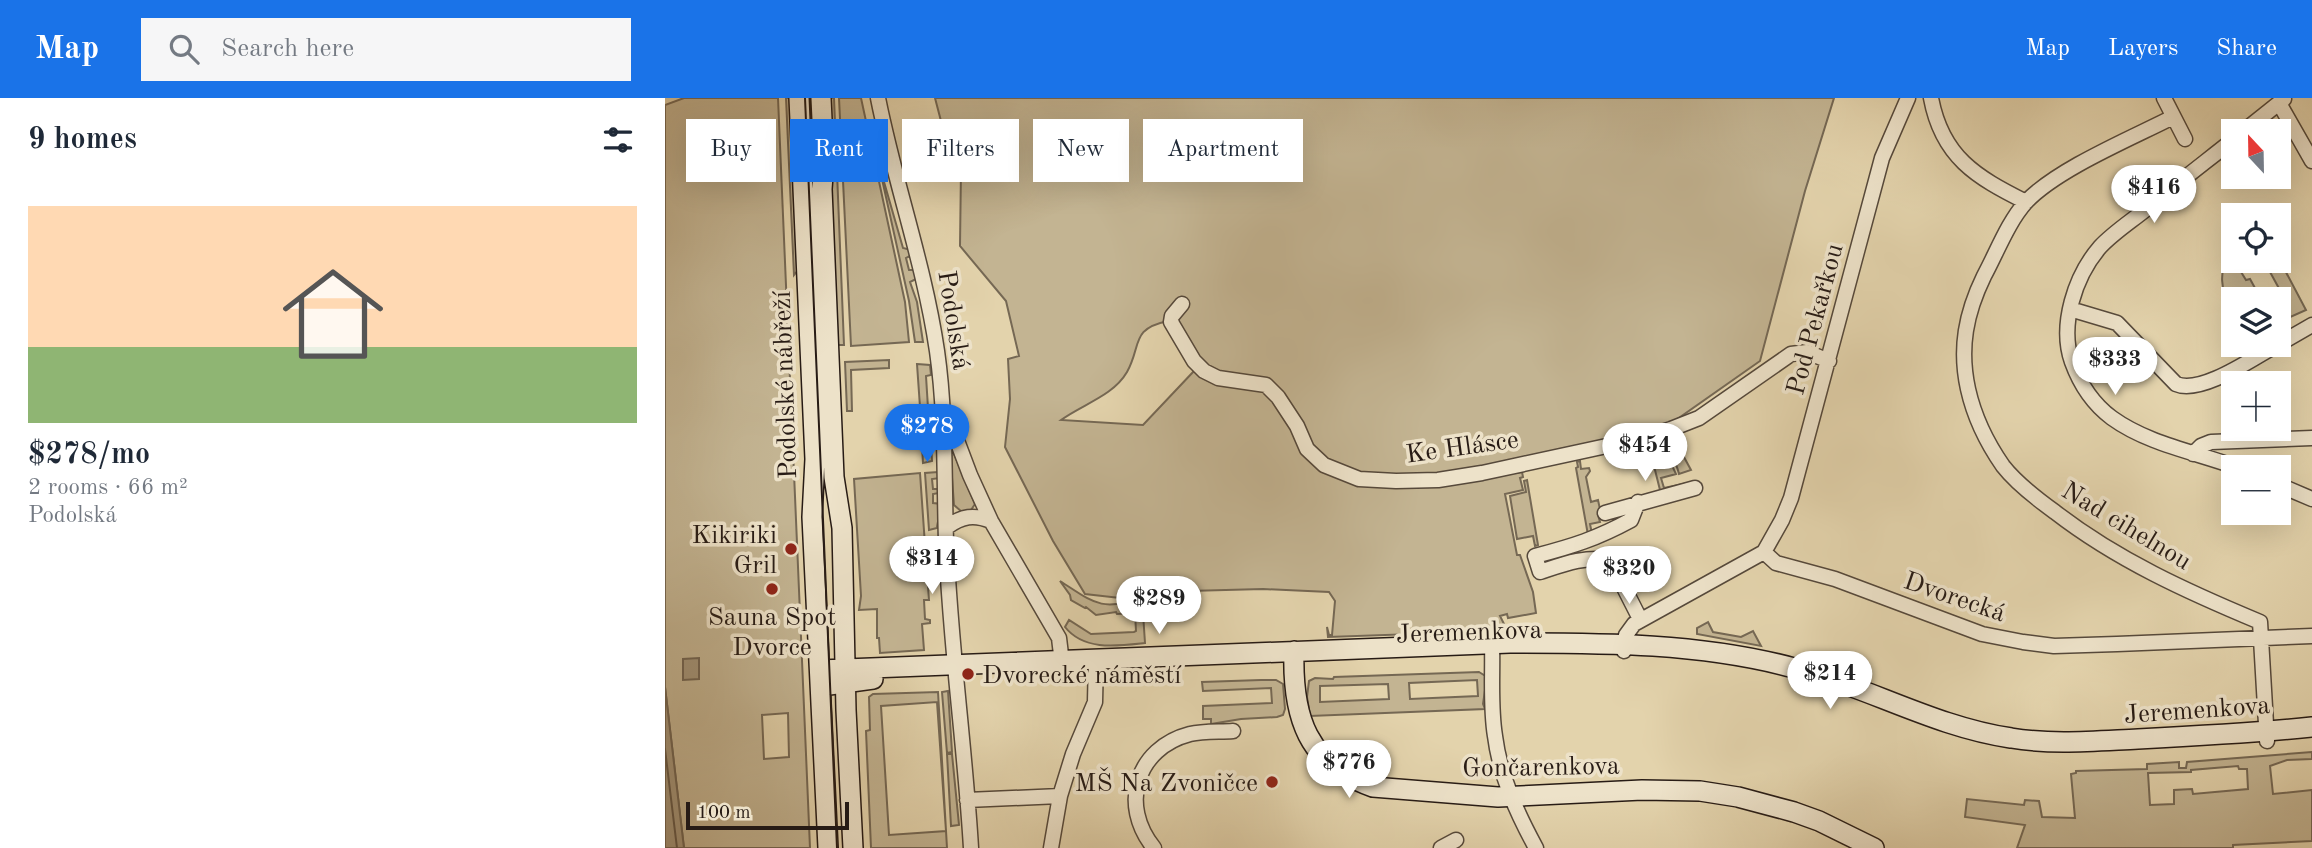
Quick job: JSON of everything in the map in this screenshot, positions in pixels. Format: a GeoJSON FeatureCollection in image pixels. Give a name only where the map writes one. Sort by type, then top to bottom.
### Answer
{"type":"FeatureCollection","features":[{"type":"Feature","properties":{"kind":"street","name":"Podolské nábřeží"},"geometry":{"type":"LineString","coordinates":[[799,98],[815,459],[812,517],[828,848]]}},
{"type":"Feature","properties":{"kind":"street","name":"Podolské nábřeží"},"geometry":{"type":"LineString","coordinates":[[821,98],[824,162],[822,189],[835,486],[842,527],[845,676],[853,848]]}},
{"type":"Feature","properties":{"kind":"street","name":"Podolská"},"geometry":{"type":"LineString","coordinates":[[878,98],[884,129],[921,261],[937,354],[942,399],[955,670],[971,848]]}},
{"type":"Feature","properties":{"kind":"street","name":"Pod Pekařkou"},"geometry":{"type":"LineString","coordinates":[[1764,552],[1791,498],[1882,158],[1908,98]]}},
{"type":"Feature","properties":{"kind":"street"},"geometry":{"type":"LineString","coordinates":[[1931,98],[1943,137],[1958,158],[1991,185],[2026,202]]}},
{"type":"Feature","properties":{"kind":"street"},"geometry":{"type":"LineString","coordinates":[[2164,98],[2185,139]]}},
{"type":"Feature","properties":{"kind":"street"},"geometry":{"type":"LineString","coordinates":[[2260,119],[2283,101],[2312,161]]}},
{"type":"Feature","properties":{"kind":"street","name":"Nad cihelnou"},"geometry":{"type":"LineString","coordinates":[[2173,117],[2089,159],[2026,202],[2002,241],[1975,295],[1966,321],[1963,349],[1965,376],[1972,405],[2004,467],[2038,499],[2068,522],[2140,568],[2260,622],[2261,638]]}},
{"type":"Feature","properties":{"kind":"street"},"geometry":{"type":"LineString","coordinates":[[2221,150],[2106,241],[2087,265],[2070,309],[2067,334],[2068,351],[2077,376],[2094,401],[2117,422],[2193,454],[2221,462]]}},
{"type":"Feature","properties":{"kind":"street","name":"Ke Hlásce"},"geometry":{"type":"LineString","coordinates":[[1182,304],[1172,316],[1171,322],[1200,368],[1218,378],[1266,384],[1297,426],[1303,443],[1311,453],[1329,468],[1359,479],[1418,481],[1460,477],[1639,439],[1699,418],[1791,354],[1812,353],[1829,361]]}},
{"type":"Feature","properties":{"kind":"street"},"geometry":{"type":"LineString","coordinates":[[2070,309],[2117,323],[2176,384],[2185,387],[2207,383],[2254,357]]}},
{"type":"Feature","properties":{"kind":"street"},"geometry":{"type":"LineString","coordinates":[[2291,337],[2312,326]]}},
{"type":"Feature","properties":{"kind":"street"},"geometry":{"type":"LineString","coordinates":[[821,678],[1063,666],[1059,638],[991,522],[970,475],[942,399]]}},
{"type":"Feature","properties":{"kind":"street"},"geometry":{"type":"LineString","coordinates":[[2193,454],[2201,446],[2211,442],[2312,438]]}},
{"type":"Feature","properties":{"kind":"street"},"geometry":{"type":"LineString","coordinates":[[814,487],[816,497],[825,501],[833,496],[835,486]]}},
{"type":"Feature","properties":{"kind":"street"},"geometry":{"type":"LineString","coordinates":[[1605,513],[1695,488]]}},
{"type":"Feature","properties":{"kind":"street"},"geometry":{"type":"LineString","coordinates":[[2291,490],[2312,499]]}},
{"type":"Feature","properties":{"kind":"street"},"geometry":{"type":"LineString","coordinates":[[1637,502],[1631,520],[1602,536],[1586,543],[1535,556],[1540,572],[1579,559],[1609,560],[1640,619]]}},
{"type":"Feature","properties":{"kind":"street"},"geometry":{"type":"LineString","coordinates":[[947,527],[967,516],[991,522]]}},
{"type":"Feature","properties":{"kind":"street"},"geometry":{"type":"LineString","coordinates":[[1624,649],[1629,630],[1640,619],[1764,552]]}},
{"type":"Feature","properties":{"kind":"street","name":"Dvorecká"},"geometry":{"type":"LineString","coordinates":[[1764,552],[1776,564],[1835,579],[1982,634],[2023,642],[2055,646],[2312,636]]}},
{"type":"Feature","properties":{"kind":"street"},"geometry":{"type":"LineString","coordinates":[[2261,638],[2267,730]]}},
{"type":"Feature","properties":{"kind":"street"},"geometry":{"type":"LineString","coordinates":[[1492,650],[1494,733],[1504,777],[1535,848]]}},
{"type":"Feature","properties":{"kind":"street","name":"Jeremenkova"},"geometry":{"type":"LineString","coordinates":[[1063,666],[1492,650],[1704,651],[1794,668],[1968,730],[2039,742],[2085,747],[2312,727]]}},
{"type":"Feature","properties":{"kind":"street","name":"Gončarenkova"},"geometry":{"type":"LineString","coordinates":[[1294,657],[1299,715],[1307,736],[1319,754],[1333,767],[1354,780],[1373,787],[1498,797],[1642,790],[1700,791],[1738,796],[1819,821],[1874,848]]}},
{"type":"Feature","properties":{"kind":"street"},"geometry":{"type":"LineString","coordinates":[[1051,848],[1060,796],[1073,754],[1095,702],[1096,664]]}},
{"type":"Feature","properties":{"kind":"street","name":"Jeremenkova"},"geometry":{"type":"LineString","coordinates":[[2267,730],[2312,736]]}},
{"type":"Feature","properties":{"kind":"street"},"geometry":{"type":"LineString","coordinates":[[1153,848],[1144,836],[1136,816],[1135,794],[1141,770],[1160,748],[1191,734],[1233,731]]}},
{"type":"Feature","properties":{"kind":"street"},"geometry":{"type":"LineString","coordinates":[[967,800],[1060,796]]}},
{"type":"Feature","properties":{"kind":"street"},"geometry":{"type":"LineString","coordinates":[[1441,848],[1456,840]]}},
{"type":"Feature","properties":{"kind":"shaded area"},"geometry":{"type":"Polygon","coordinates":[[[684,98],[778,98],[810,848],[684,848],[665,687],[665,105],[684,98]],[[788,713],[762,715],[764,759],[789,757],[788,713]]]}},
{"type":"Feature","properties":{"kind":"shaded area"},"geometry":{"type":"Polygon","coordinates":[[[786,98],[790,98],[790,182],[794,182],[798,270],[794,275],[786,98]]]}},
{"type":"Feature","properties":{"kind":"shaded area"},"geometry":{"type":"Polygon","coordinates":[[[827,98],[834,98],[835,119],[828,119],[827,98]]]}},
{"type":"Feature","properties":{"kind":"shaded area"},"geometry":{"type":"Polygon","coordinates":[[[839,98],[861,98],[866,119],[840,119],[839,98]]]}},
{"type":"Feature","properties":{"kind":"shaded area"},"geometry":{"type":"Polygon","coordinates":[[[935,98],[1834,98],[1805,191],[1760,361],[1673,422],[1516,473],[1522,472],[1523,477],[1520,478],[1523,490],[1505,494],[1517,555],[1520,555],[1533,592],[1536,613],[1508,618],[1507,614],[1500,616],[1509,634],[1502,635],[1500,631],[1328,637],[1327,627],[1329,635],[1332,635],[1335,601],[1329,592],[1263,589],[1188,591],[1153,584],[1120,598],[1085,594],[1053,541],[1005,447],[1010,399],[1008,359],[1019,356],[1006,301],[960,246],[961,182],[1019,182],[1019,119],[940,119],[935,98]],[[1168,321],[1156,324],[1142,334],[1127,372],[1114,387],[1061,420],[1143,425],[1194,371],[1168,321]]]}},
{"type":"Feature","properties":{"kind":"shaded area"},"geometry":{"type":"Polygon","coordinates":[[[831,182],[837,182],[844,345],[838,345],[831,182]]]}},
{"type":"Feature","properties":{"kind":"shaded area"},"geometry":{"type":"Polygon","coordinates":[[[843,182],[879,182],[905,302],[909,342],[851,346],[843,182]]]}},
{"type":"Feature","properties":{"kind":"shaded area"},"geometry":{"type":"Polygon","coordinates":[[[883,182],[903,248],[911,250],[910,256],[906,258],[909,270],[914,270],[916,279],[910,282],[917,302],[923,342],[915,342],[909,301],[883,182]]]}},
{"type":"Feature","properties":{"kind":"shaded area"},"geometry":{"type":"Polygon","coordinates":[[[2223,273],[2242,273],[2246,280],[2250,279],[2254,287],[2223,287],[2223,273]]]}},
{"type":"Feature","properties":{"kind":"shaded area"},"geometry":{"type":"Polygon","coordinates":[[[2271,273],[2286,273],[2306,310],[2291,317],[2291,287],[2278,287],[2271,273]]]}},
{"type":"Feature","properties":{"kind":"shaded area"},"geometry":{"type":"Polygon","coordinates":[[[889,360],[889,368],[851,370],[852,411],[847,411],[845,362],[889,360]]]}},
{"type":"Feature","properties":{"kind":"shaded area"},"geometry":{"type":"Polygon","coordinates":[[[917,364],[930,365],[931,375],[926,376],[928,408],[937,408],[937,420],[921,421],[917,364]]]}},
{"type":"Feature","properties":{"kind":"shaded area"},"geometry":{"type":"Polygon","coordinates":[[[938,428],[938,441],[931,442],[932,461],[923,463],[921,429],[938,428]]]}},
{"type":"Feature","properties":{"kind":"shaded area"},"geometry":{"type":"Polygon","coordinates":[[[1672,435],[1691,470],[1679,474],[1664,438],[1672,435]]]}},
{"type":"Feature","properties":{"kind":"shaded area"},"geometry":{"type":"Polygon","coordinates":[[[1661,442],[1676,474],[1661,478],[1664,488],[1697,481],[1660,490],[1650,450],[1651,445],[1661,442]]]}},
{"type":"Feature","properties":{"kind":"shaded area"},"geometry":{"type":"Polygon","coordinates":[[[952,449],[975,504],[971,510],[962,512],[954,505],[952,449]]]}},
{"type":"Feature","properties":{"kind":"shaded area"},"geometry":{"type":"Polygon","coordinates":[[[1580,461],[1581,469],[1589,468],[1586,477],[1591,502],[1598,500],[1601,514],[1598,515],[1600,522],[1590,524],[1592,534],[1588,535],[1576,468],[1577,462],[1580,461]]]}},
{"type":"Feature","properties":{"kind":"shaded area"},"geometry":{"type":"Polygon","coordinates":[[[938,472],[940,478],[932,479],[933,489],[939,489],[939,493],[933,494],[933,503],[942,504],[942,510],[937,528],[929,530],[925,473],[938,472]]]}},
{"type":"Feature","properties":{"kind":"shaded area"},"geometry":{"type":"Polygon","coordinates":[[[920,473],[925,545],[923,548],[929,600],[924,600],[925,619],[930,620],[930,623],[922,624],[924,650],[880,653],[877,609],[859,610],[861,596],[854,479],[920,473]]]}},
{"type":"Feature","properties":{"kind":"shaded area"},"geometry":{"type":"Polygon","coordinates":[[[1527,480],[1538,545],[1535,546],[1533,536],[1517,539],[1510,496],[1526,492],[1524,481],[1527,480]]]}},
{"type":"Feature","properties":{"kind":"shaded area"},"geometry":{"type":"Polygon","coordinates":[[[1060,581],[1098,603],[1116,604],[1142,598],[1145,643],[1102,645],[1073,635],[1065,627],[1069,620],[1091,634],[1134,632],[1135,613],[1096,615],[1071,600],[1060,581]]]}},
{"type":"Feature","properties":{"kind":"shaded area"},"geometry":{"type":"Polygon","coordinates":[[[1708,622],[1713,632],[1741,637],[1753,631],[1761,646],[1697,634],[1697,628],[1708,622]]]}},
{"type":"Feature","properties":{"kind":"shaded area"},"geometry":{"type":"Polygon","coordinates":[[[1479,672],[1487,677],[1483,704],[1485,709],[1310,716],[1307,697],[1309,681],[1334,677],[1479,672]],[[1477,680],[1409,683],[1410,699],[1478,696],[1477,680]],[[1388,684],[1320,686],[1320,702],[1389,699],[1388,684]]]}},
{"type":"Feature","properties":{"kind":"shaded area"},"geometry":{"type":"Polygon","coordinates":[[[1276,680],[1283,684],[1283,715],[1211,724],[1211,719],[1203,719],[1203,706],[1272,703],[1271,688],[1203,691],[1202,682],[1276,680]]]}},
{"type":"Feature","properties":{"kind":"shaded area"},"geometry":{"type":"Polygon","coordinates":[[[948,691],[952,752],[947,753],[942,692],[948,691]]]}},
{"type":"Feature","properties":{"kind":"shaded area"},"geometry":{"type":"Polygon","coordinates":[[[938,692],[947,848],[871,848],[866,731],[870,730],[869,697],[873,694],[938,692]],[[937,702],[881,706],[889,835],[946,831],[937,702]]]}},
{"type":"Feature","properties":{"kind":"shaded area"},"geometry":{"type":"Polygon","coordinates":[[[2312,752],[2312,759],[2287,760],[2270,766],[2273,794],[2312,790],[2312,841],[2233,845],[2233,848],[2017,848],[2025,825],[1965,817],[1967,799],[2024,805],[2025,800],[2039,801],[2042,817],[2075,818],[2071,774],[2076,771],[2147,769],[2147,764],[2179,762],[2179,768],[2186,768],[2187,762],[2312,752]],[[2238,766],[2191,772],[2148,773],[2150,805],[2174,804],[2174,790],[2192,789],[2193,794],[2248,789],[2247,769],[2239,769],[2238,766]]]}},
{"type":"Feature","properties":{"kind":"shaded area"},"geometry":{"type":"Polygon","coordinates":[[[947,754],[952,754],[959,825],[951,826],[947,754]]]}},
{"type":"Feature","properties":{"kind":"water"},"geometry":{"type":"Polygon","coordinates":[[[699,658],[699,679],[683,680],[683,659],[699,658]]]}},
{"type":"Feature","properties":{"kind":"water"},"geometry":{"type":"Polygon","coordinates":[[[665,687],[684,848],[665,848],[665,687]]]}},
{"type":"Feature","properties":{"kind":"tram line"},"geometry":{"type":"LineString","coordinates":[[805,98],[837,848]]}},
{"type":"Feature","properties":{"kind":"place","name":"Kikiriki Gril"},"geometry":{"type":"Point","coordinates":[791,549]}},
{"type":"Feature","properties":{"kind":"place","name":"Sauna Spot Dvorce"},"geometry":{"type":"Point","coordinates":[772,589]}},
{"type":"Feature","properties":{"kind":"place","name":"Dvorecké náměstí"},"geometry":{"type":"Point","coordinates":[968,674]}},
{"type":"Feature","properties":{"kind":"place","name":"MŠ Na Zvoničce"},"geometry":{"type":"Point","coordinates":[1272,782]}}]}
